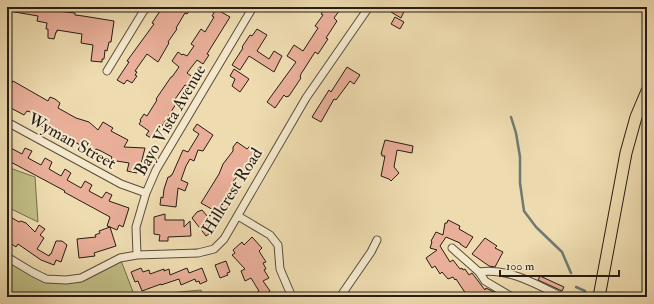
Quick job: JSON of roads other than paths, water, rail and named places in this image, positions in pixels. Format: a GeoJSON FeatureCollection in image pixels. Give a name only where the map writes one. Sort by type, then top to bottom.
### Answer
{"type":"FeatureCollection","features":[{"type":"Feature","properties":{"kind":"main road"},"geometry":{"type":"LineString","coordinates":[[599,297],[626,153],[636,117],[647,91]]}},
{"type":"Feature","properties":{"kind":"street"},"geometry":{"type":"LineString","coordinates":[[107,71],[146,8],[135,7]]}},
{"type":"Feature","properties":{"kind":"street","name":"Bayo Vista Avenue"},"geometry":{"type":"LineString","coordinates":[[137,255],[136,227],[146,193],[156,170],[253,7]]}},
{"type":"Feature","properties":{"kind":"street","name":"Hillcrest Road"},"geometry":{"type":"LineString","coordinates":[[7,257],[46,279],[66,280],[81,278],[120,258],[137,255],[198,253],[214,249],[224,239],[306,98],[369,7]]}},
{"type":"Feature","properties":{"kind":"street","name":"Wyman Street"},"geometry":{"type":"LineString","coordinates":[[7,122],[121,184],[146,193]]}},
{"type":"Feature","properties":{"kind":"street"},"geometry":{"type":"LineString","coordinates":[[238,216],[270,235],[278,245],[280,269],[292,297]]}},
{"type":"Feature","properties":{"kind":"street"},"geometry":{"type":"LineString","coordinates":[[340,297],[371,252],[377,240]]}},
{"type":"Feature","properties":{"kind":"street"},"geometry":{"type":"LineString","coordinates":[[452,248],[479,272],[485,281],[512,297]]}},
{"type":"Feature","properties":{"kind":"street"},"geometry":{"type":"LineString","coordinates":[[479,272],[486,270],[511,275],[534,283],[562,297]]}},
{"type":"Feature","properties":{"kind":"waterway"},"geometry":{"type":"LineString","coordinates":[[511,117],[516,133],[520,157],[520,183],[524,211],[536,227],[562,252],[571,273]]}},
{"type":"Feature","properties":{"kind":"waterway"},"geometry":{"type":"LineString","coordinates":[[576,287],[585,291]]}}]}
